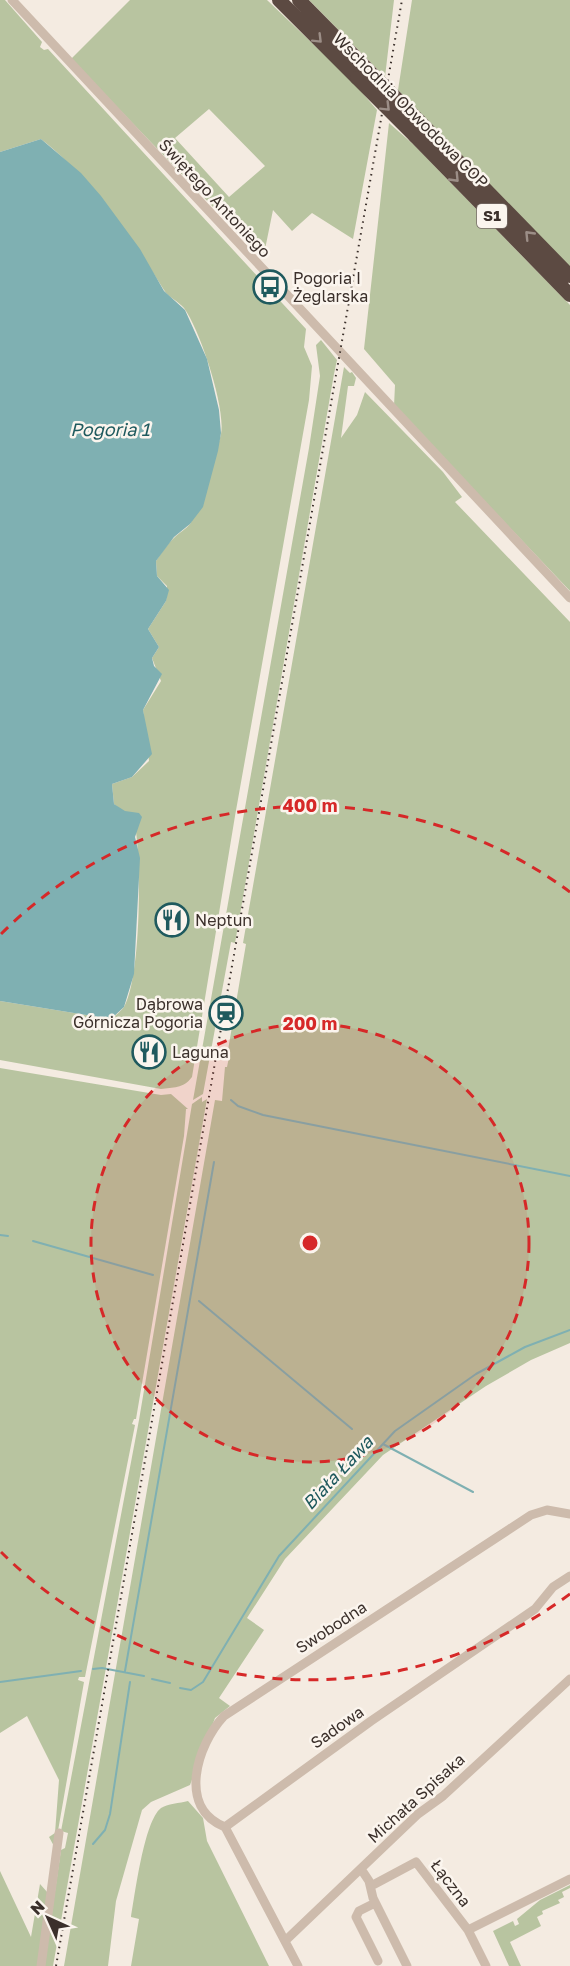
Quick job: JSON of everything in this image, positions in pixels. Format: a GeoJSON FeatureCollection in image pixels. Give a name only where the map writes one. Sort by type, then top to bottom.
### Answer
{"type":"FeatureCollection","features":[{"type":"Feature","properties":{"kind":"highway","name":"Wschodnia Obwodowa GOP"},"geometry":{"type":"LineString","coordinates":[[279,0],[419,121],[570,276]]}},
{"type":"Feature","properties":{"kind":"highway","name":"Wschodnia Obwodowa GOP"},"geometry":{"type":"LineString","coordinates":[[299,0],[415,136],[570,295]]}},
{"type":"Feature","properties":{"kind":"street","name":"Świętego Antoniego"},"geometry":{"type":"LineString","coordinates":[[12,0],[570,598]]}},
{"type":"Feature","properties":{"kind":"street","name":"Swobodna"},"geometry":{"type":"LineString","coordinates":[[225,1827],[211,1820],[200,1808],[196,1785],[197,1772],[211,1735],[224,1716],[531,1515],[547,1510],[570,1514]]}},
{"type":"Feature","properties":{"kind":"street","name":"Sadowa"},"geometry":{"type":"LineString","coordinates":[[225,1827],[371,1721],[535,1609],[553,1587],[570,1576]]}},
{"type":"Feature","properties":{"kind":"street","name":"Michała Spisaka"},"geometry":{"type":"LineString","coordinates":[[285,1941],[570,1679]]}},
{"type":"Feature","properties":{"kind":"street"},"geometry":{"type":"LineString","coordinates":[[225,1827],[297,1966]]}},
{"type":"Feature","properties":{"kind":"street"},"geometry":{"type":"LineString","coordinates":[[41,1966],[59,1833]]}},
{"type":"Feature","properties":{"kind":"street","name":"Łączna"},"geometry":{"type":"LineString","coordinates":[[371,1886],[416,1862],[468,1930],[570,1879]]}},
{"type":"Feature","properties":{"kind":"street"},"geometry":{"type":"LineString","coordinates":[[361,1869],[371,1886],[375,1903],[407,1966]]}},
{"type":"Feature","properties":{"kind":"street"},"geometry":{"type":"LineString","coordinates":[[375,1903],[359,1911],[356,1917],[378,1961]]}},
{"type":"Feature","properties":{"kind":"street"},"geometry":{"type":"LineString","coordinates":[[468,1930],[486,1966]]}},
{"type":"Feature","properties":{"kind":"green space"},"geometry":{"type":"Polygon","coordinates":[[[0,0],[5,0],[42,42],[40,47],[44,50],[48,49],[306,329],[304,347],[312,366],[309,400],[235,816],[192,1077],[181,1086],[161,1089],[0,1060],[0,1001],[111,1019],[124,1007],[130,992],[137,947],[138,848],[133,823],[114,804],[112,784],[132,777],[149,761],[143,710],[161,681],[152,658],[159,647],[148,629],[166,601],[167,586],[157,576],[156,561],[170,542],[193,519],[221,434],[222,422],[216,389],[204,351],[184,308],[166,292],[94,190],[78,172],[41,139],[0,152],[0,0]]]}},
{"type":"Feature","properties":{"kind":"green space"},"geometry":{"type":"Polygon","coordinates":[[[130,0],[267,0],[353,82],[377,110],[353,239],[312,213],[292,231],[273,210],[263,259],[71,59],[130,0]],[[209,109],[175,138],[229,197],[265,166],[209,109]]]}},
{"type":"Feature","properties":{"kind":"green space"},"geometry":{"type":"Polygon","coordinates":[[[309,0],[394,0],[385,77],[309,0]]]}},
{"type":"Feature","properties":{"kind":"green space"},"geometry":{"type":"Polygon","coordinates":[[[412,0],[570,0],[570,267],[398,90],[412,0]]]}},
{"type":"Feature","properties":{"kind":"green space"},"geometry":{"type":"Polygon","coordinates":[[[389,123],[414,145],[570,305],[570,591],[394,406],[395,385],[364,349],[389,123]]]}},
{"type":"Feature","properties":{"kind":"green space"},"geometry":{"type":"Polygon","coordinates":[[[321,340],[337,360],[235,943],[231,942],[203,1094],[193,1100],[309,448],[320,376],[316,345],[321,340]]]}},
{"type":"Feature","properties":{"kind":"green space"},"geometry":{"type":"Polygon","coordinates":[[[344,367],[356,378],[354,386],[348,386],[341,438],[357,415],[365,392],[443,472],[462,497],[455,502],[570,622],[570,1343],[531,1360],[486,1386],[383,1455],[285,1559],[247,1618],[264,1630],[219,1698],[230,1706],[215,1718],[190,1785],[151,1802],[142,1810],[116,1901],[108,1966],[64,1966],[215,1100],[222,1101],[225,1067],[227,1067],[229,1057],[227,1056],[246,944],[243,943],[344,367]]]}},
{"type":"Feature","properties":{"kind":"green space"},"geometry":{"type":"Polygon","coordinates":[[[0,1068],[161,1095],[171,1094],[188,1109],[186,1109],[184,1136],[136,1419],[132,1424],[135,1425],[85,1677],[79,1677],[78,1680],[84,1682],[55,1848],[49,1837],[55,1833],[59,1780],[27,1716],[0,1733],[0,1068]]]}},
{"type":"Feature","properties":{"kind":"green space"},"geometry":{"type":"Polygon","coordinates":[[[202,1097],[202,1102],[207,1099],[53,1966],[44,1966],[61,1850],[65,1848],[68,1833],[61,1831],[139,1420],[192,1104],[202,1097]]]}},
{"type":"Feature","properties":{"kind":"green space"},"geometry":{"type":"Polygon","coordinates":[[[188,1801],[203,1818],[207,1841],[269,1966],[131,1966],[139,1919],[131,1917],[141,1859],[150,1827],[161,1808],[188,1801]]]}},
{"type":"Feature","properties":{"kind":"green space"},"geometry":{"type":"Polygon","coordinates":[[[0,1871],[31,1937],[40,1884],[48,1893],[38,1966],[0,1966],[0,1871]]]}},
{"type":"Feature","properties":{"kind":"green space"},"geometry":{"type":"Polygon","coordinates":[[[570,1885],[570,1888],[562,1892],[564,1897],[558,1900],[560,1903],[542,1911],[543,1914],[537,1917],[541,1926],[510,1942],[521,1966],[509,1966],[493,1931],[513,1921],[515,1926],[519,1924],[517,1919],[540,1900],[570,1885]]]}},
{"type":"Feature","properties":{"kind":"water","name":"Pogoria 1"},"geometry":{"type":"Polygon","coordinates":[[[41,139],[81,173],[101,196],[140,249],[164,291],[185,310],[207,359],[219,410],[221,433],[203,507],[190,524],[174,537],[156,561],[157,576],[169,590],[166,601],[148,629],[159,647],[152,658],[154,666],[162,674],[143,710],[152,754],[132,777],[112,784],[114,804],[125,811],[139,813],[142,817],[135,837],[140,858],[134,974],[124,1007],[111,1019],[0,1001],[0,152],[41,139]]]}},
{"type":"Feature","properties":{"kind":"waterway"},"geometry":{"type":"LineString","coordinates":[[231,1100],[238,1106],[263,1115],[570,1176]]}},
{"type":"Feature","properties":{"kind":"waterway"},"geometry":{"type":"LineString","coordinates":[[125,1671],[214,1162]]}},
{"type":"Feature","properties":{"kind":"waterway"},"geometry":{"type":"LineString","coordinates":[[0,1235],[8,1236]]}},
{"type":"Feature","properties":{"kind":"waterway"},"geometry":{"type":"LineString","coordinates":[[33,1241],[153,1275]]}},
{"type":"Feature","properties":{"kind":"waterway"},"geometry":{"type":"LineString","coordinates":[[199,1301],[352,1429]]}},
{"type":"Feature","properties":{"kind":"waterway","name":"Biała Ława"},"geometry":{"type":"LineString","coordinates":[[180,1688],[191,1690],[203,1682],[279,1556],[395,1431],[476,1374],[525,1347],[570,1330]]}},
{"type":"Feature","properties":{"kind":"waterway"},"geometry":{"type":"LineString","coordinates":[[383,1444],[473,1492]]}},
{"type":"Feature","properties":{"kind":"waterway","name":"Biała Ława"},"geometry":{"type":"LineString","coordinates":[[93,1669],[102,1668],[144,1676]]}},
{"type":"Feature","properties":{"kind":"waterway","name":"Biała Ława"},"geometry":{"type":"LineString","coordinates":[[0,1682],[81,1671]]}},
{"type":"Feature","properties":{"kind":"waterway","name":"Biała Ława"},"geometry":{"type":"LineString","coordinates":[[152,1679],[170,1683]]}},
{"type":"Feature","properties":{"kind":"waterway"},"geometry":{"type":"LineString","coordinates":[[93,1844],[105,1830],[110,1814],[130,1682]]}},
{"type":"Feature","properties":{"kind":"railway"},"geometry":{"type":"LineString","coordinates":[[56,1966],[402,0]]}},
{"type":"Feature","properties":{"kind":"place","name":"Pogoria I Żeglarska"},"geometry":{"type":"Point","coordinates":[270,287]}},
{"type":"Feature","properties":{"kind":"place","name":"Neptun"},"geometry":{"type":"Point","coordinates":[172,920]}},
{"type":"Feature","properties":{"kind":"place","name":"Dąbrowa Górnicza Pogoria"},"geometry":{"type":"Point","coordinates":[226,1013]}},
{"type":"Feature","properties":{"kind":"place","name":"Laguna"},"geometry":{"type":"Point","coordinates":[149,1052]}}]}
